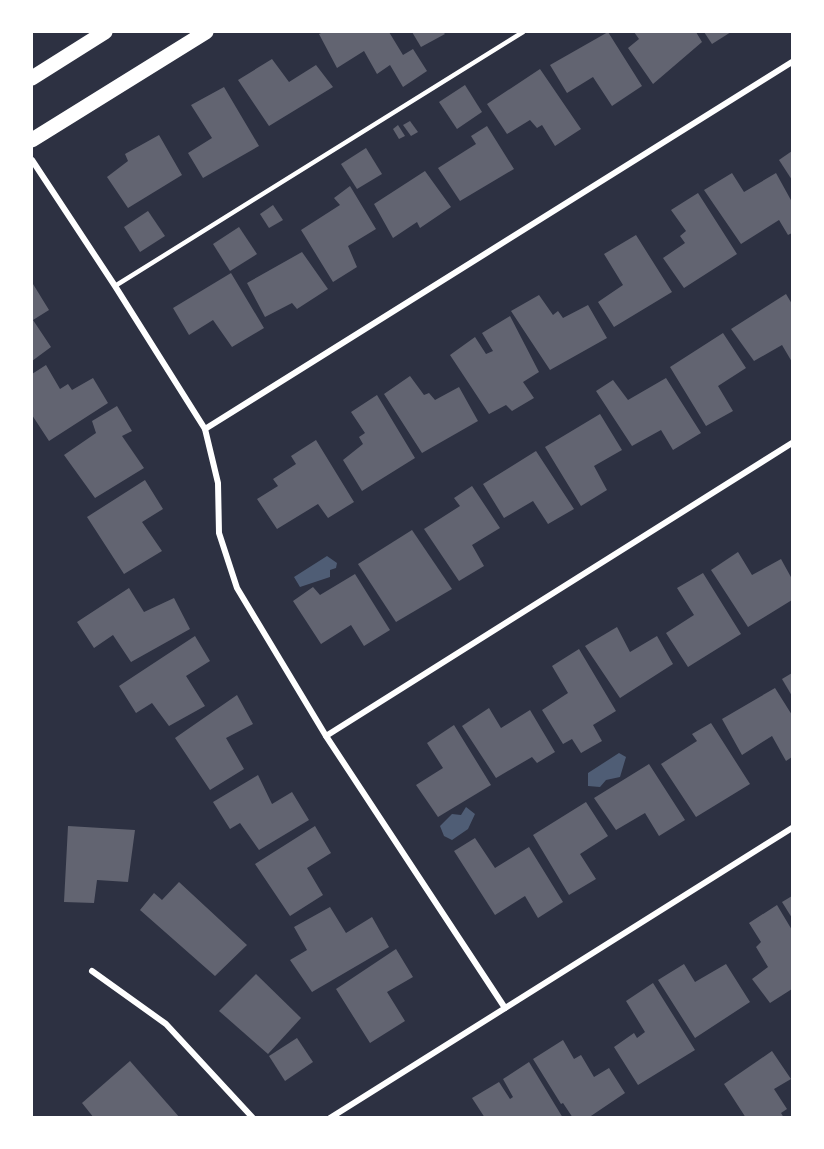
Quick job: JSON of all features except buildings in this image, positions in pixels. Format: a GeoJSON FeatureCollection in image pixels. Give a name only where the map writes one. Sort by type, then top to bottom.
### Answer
{"type":"FeatureCollection","features":[{"type":"Feature","properties":{"kind":"main road"},"geometry":{"type":"LineString","coordinates":[[32,78],[105,32]]}},
{"type":"Feature","properties":{"kind":"main road"},"geometry":{"type":"LineString","coordinates":[[32,140],[206,32]]}},
{"type":"Feature","properties":{"kind":"street"},"geometry":{"type":"LineString","coordinates":[[205,429],[792,62]]}},
{"type":"Feature","properties":{"kind":"street"},"geometry":{"type":"LineString","coordinates":[[32,160],[205,429],[218,483],[219,533],[237,588],[326,736],[505,1008]]}},
{"type":"Feature","properties":{"kind":"street"},"geometry":{"type":"LineString","coordinates":[[326,736],[792,443]]}},
{"type":"Feature","properties":{"kind":"street"},"geometry":{"type":"LineString","coordinates":[[330,1118],[792,828]]}},
{"type":"Feature","properties":{"kind":"street"},"geometry":{"type":"LineString","coordinates":[[93,971],[166,1024],[254,1118]]}},
{"type":"Feature","properties":{"kind":"lane"},"geometry":{"type":"LineString","coordinates":[[115,286],[523,32]]}},
{"type":"Feature","properties":{"kind":"water"},"geometry":{"type":"Polygon","coordinates":[[[327,556],[337,563],[336,568],[330,570],[330,577],[300,587],[294,577],[327,556]]]}},
{"type":"Feature","properties":{"kind":"water"},"geometry":{"type":"Polygon","coordinates":[[[619,753],[626,757],[620,777],[606,780],[600,787],[588,786],[588,773],[619,753]]]}},
{"type":"Feature","properties":{"kind":"water"},"geometry":{"type":"Polygon","coordinates":[[[466,807],[475,814],[468,829],[452,840],[444,836],[440,826],[452,814],[461,815],[466,807]]]}}]}
